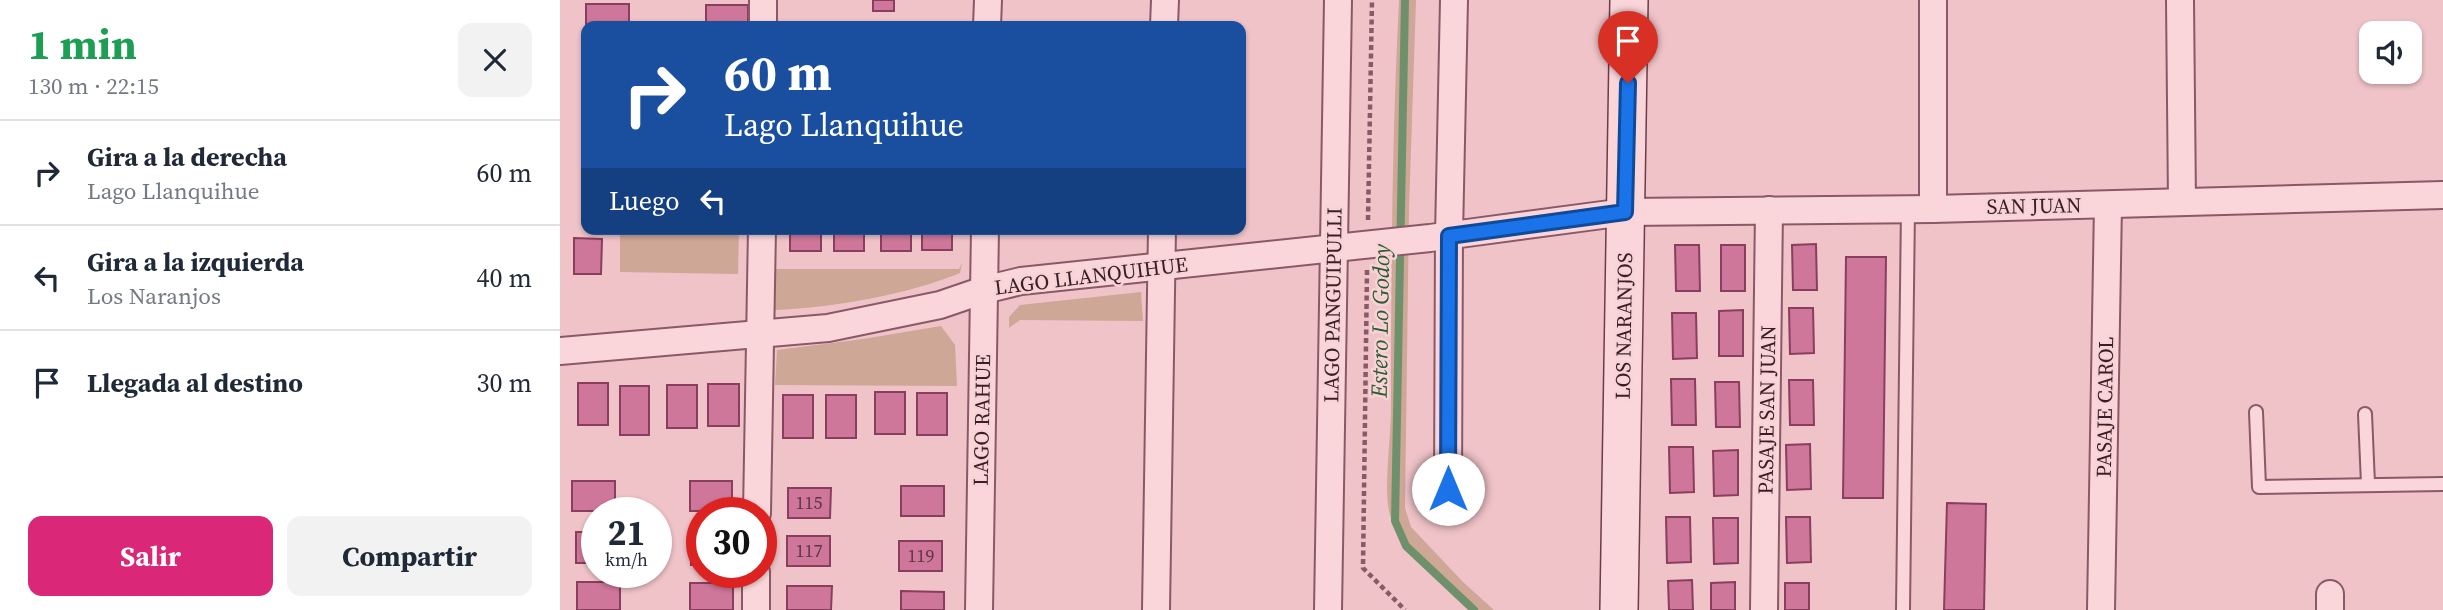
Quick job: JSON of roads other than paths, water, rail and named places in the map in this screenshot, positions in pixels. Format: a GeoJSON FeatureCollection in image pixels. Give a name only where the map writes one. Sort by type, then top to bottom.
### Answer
{"type":"FeatureCollection","features":[{"type":"Feature","properties":{"kind":"street"},"geometry":{"type":"LineString","coordinates":[[763,21],[764,0]]}},
{"type":"Feature","properties":{"kind":"street"},"geometry":{"type":"LineString","coordinates":[[987,21],[988,0]]}},
{"type":"Feature","properties":{"kind":"street"},"geometry":{"type":"LineString","coordinates":[[1164,21],[1165,0]]}},
{"type":"Feature","properties":{"kind":"street","name":"LAGO PANGUIPULLI"},"geometry":{"type":"LineString","coordinates":[[1328,610],[1338,0]]}},
{"type":"Feature","properties":{"kind":"street"},"geometry":{"type":"LineString","coordinates":[[1448,489],[1439,237],[1454,0]]}},
{"type":"Feature","properties":{"kind":"street","name":"LOS NARANJOS"},"geometry":{"type":"LineString","coordinates":[[1619,610],[1629,0]]}},
{"type":"Feature","properties":{"kind":"street"},"geometry":{"type":"LineString","coordinates":[[1921,208],[1933,0]]}},
{"type":"Feature","properties":{"kind":"street"},"geometry":{"type":"LineString","coordinates":[[2180,0],[2182,202]]}},
{"type":"Feature","properties":{"kind":"street","name":"SAN JUAN"},"geometry":{"type":"LineString","coordinates":[[1625,212],[2108,205],[2443,195]]}},
{"type":"Feature","properties":{"kind":"street","name":"PASAJE CAROL"},"geometry":{"type":"LineString","coordinates":[[2101,610],[2108,205]]}},
{"type":"Feature","properties":{"kind":"street","name":"PASAJE SAN JUAN"},"geometry":{"type":"LineString","coordinates":[[1764,610],[1769,210]]}},
{"type":"Feature","properties":{"kind":"street","name":"LAGO LLANQUIHUE"},"geometry":{"type":"LineString","coordinates":[[560,351],[828,328],[940,305],[1021,281],[1439,237],[1625,212]]}},
{"type":"Feature","properties":{"kind":"street"},"geometry":{"type":"LineString","coordinates":[[757,497],[762,235]]}},
{"type":"Feature","properties":{"kind":"street","name":"LAGO RAHUE"},"geometry":{"type":"LineString","coordinates":[[979,610],[985,235]]}},
{"type":"Feature","properties":{"kind":"street"},"geometry":{"type":"LineString","coordinates":[[1156,610],[1162,235]]}},
{"type":"Feature","properties":{"kind":"street"},"geometry":{"type":"LineString","coordinates":[[756,588],[756,610]]}},
{"type":"Feature","properties":{"kind":"lane"},"geometry":{"type":"LineString","coordinates":[[1903,610],[1921,208]]}},
{"type":"Feature","properties":{"kind":"lane"},"geometry":{"type":"LineString","coordinates":[[2256,412],[2259,487],[2443,484]]}},
{"type":"Feature","properties":{"kind":"lane"},"geometry":{"type":"LineString","coordinates":[[2365,414],[2368,484]]}},
{"type":"Feature","properties":{"kind":"waterway","name":"Estero Lo Godoy"},"geometry":{"type":"LineString","coordinates":[[1405,0],[1395,521],[1406,546],[1474,610]]}}]}
